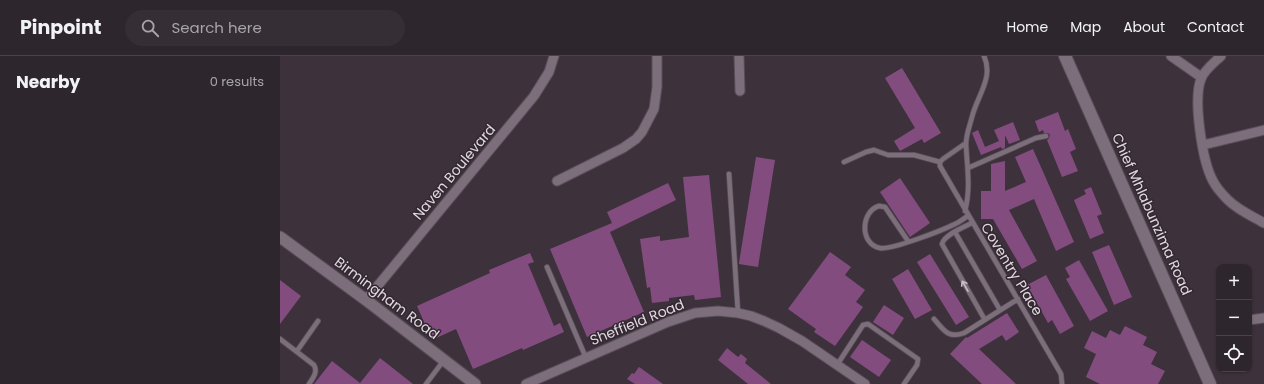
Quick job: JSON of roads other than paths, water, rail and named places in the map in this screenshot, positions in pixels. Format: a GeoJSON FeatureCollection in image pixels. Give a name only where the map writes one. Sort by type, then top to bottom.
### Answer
{"type":"FeatureCollection","features":[{"type":"Feature","properties":{"kind":"main road","name":"Chief Mhlabunzima Road"},"geometry":{"type":"LineString","coordinates":[[1065,56],[1210,384]]}},
{"type":"Feature","properties":{"kind":"street","name":"Naven Boulevard"},"geometry":{"type":"LineString","coordinates":[[366,300],[534,96],[548,72],[554,56]]}},
{"type":"Feature","properties":{"kind":"street"},"geometry":{"type":"LineString","coordinates":[[558,181],[630,144],[642,132],[651,117],[655,104],[657,87],[657,56]]}},
{"type":"Feature","properties":{"kind":"street"},"geometry":{"type":"LineString","coordinates":[[739,56],[740,91]]}},
{"type":"Feature","properties":{"kind":"street"},"geometry":{"type":"LineString","coordinates":[[1171,56],[1201,77]]}},
{"type":"Feature","properties":{"kind":"street"},"geometry":{"type":"LineString","coordinates":[[1221,56],[1201,77],[1198,89],[1197,107],[1206,161],[1213,181],[1227,200],[1264,222]]}},
{"type":"Feature","properties":{"kind":"street"},"geometry":{"type":"LineString","coordinates":[[1203,145],[1264,130]]}},
{"type":"Feature","properties":{"kind":"street","name":"Birmingham Road"},"geometry":{"type":"LineString","coordinates":[[280,237],[366,300],[475,384]]}},
{"type":"Feature","properties":{"kind":"street","name":"Sheffield Road"},"geometry":{"type":"LineString","coordinates":[[526,384],[668,322],[695,313],[718,311],[738,313],[764,321],[778,328],[865,384]]}},
{"type":"Feature","properties":{"kind":"street"},"geometry":{"type":"LineString","coordinates":[[1252,320],[1264,318]]}},
{"type":"Feature","properties":{"kind":"lane"},"geometry":{"type":"LineString","coordinates":[[908,241],[885,207],[877,206],[868,215],[865,228],[866,237],[876,247],[886,248],[892,247],[956,224],[967,213],[969,198],[966,142],[977,102],[986,81],[988,64],[984,56]]}},
{"type":"Feature","properties":{"kind":"lane"},"geometry":{"type":"LineString","coordinates":[[968,168],[1036,138],[1046,136]]}},
{"type":"Feature","properties":{"kind":"lane"},"geometry":{"type":"LineString","coordinates":[[844,162],[874,150],[888,155],[914,155],[940,164],[944,157],[966,142]]}},
{"type":"Feature","properties":{"kind":"lane","name":"Coventry Place"},"geometry":{"type":"LineString","coordinates":[[940,164],[972,223],[1061,374],[1062,384]]}},
{"type":"Feature","properties":{"kind":"lane"},"geometry":{"type":"LineString","coordinates":[[729,174],[738,313]]}},
{"type":"Feature","properties":{"kind":"lane"},"geometry":{"type":"LineString","coordinates":[[972,223],[944,239],[942,246],[985,320]]}},
{"type":"Feature","properties":{"kind":"lane"},"geometry":{"type":"LineString","coordinates":[[955,232],[1000,310]]}},
{"type":"Feature","properties":{"kind":"lane"},"geometry":{"type":"LineString","coordinates":[[547,267],[586,358]]}},
{"type":"Feature","properties":{"kind":"lane"},"geometry":{"type":"LineString","coordinates":[[934,319],[944,330],[952,335],[957,335],[964,333],[1018,299]]}},
{"type":"Feature","properties":{"kind":"lane"},"geometry":{"type":"LineString","coordinates":[[297,352],[318,321]]}},
{"type":"Feature","properties":{"kind":"lane"},"geometry":{"type":"LineString","coordinates":[[837,365],[862,327],[865,324],[868,324],[918,359],[917,365],[904,384]]}},
{"type":"Feature","properties":{"kind":"lane"},"geometry":{"type":"LineString","coordinates":[[280,339],[312,362],[316,367],[315,374],[309,384]]}},
{"type":"Feature","properties":{"kind":"lane"},"geometry":{"type":"LineString","coordinates":[[426,384],[444,360]]}}]}
